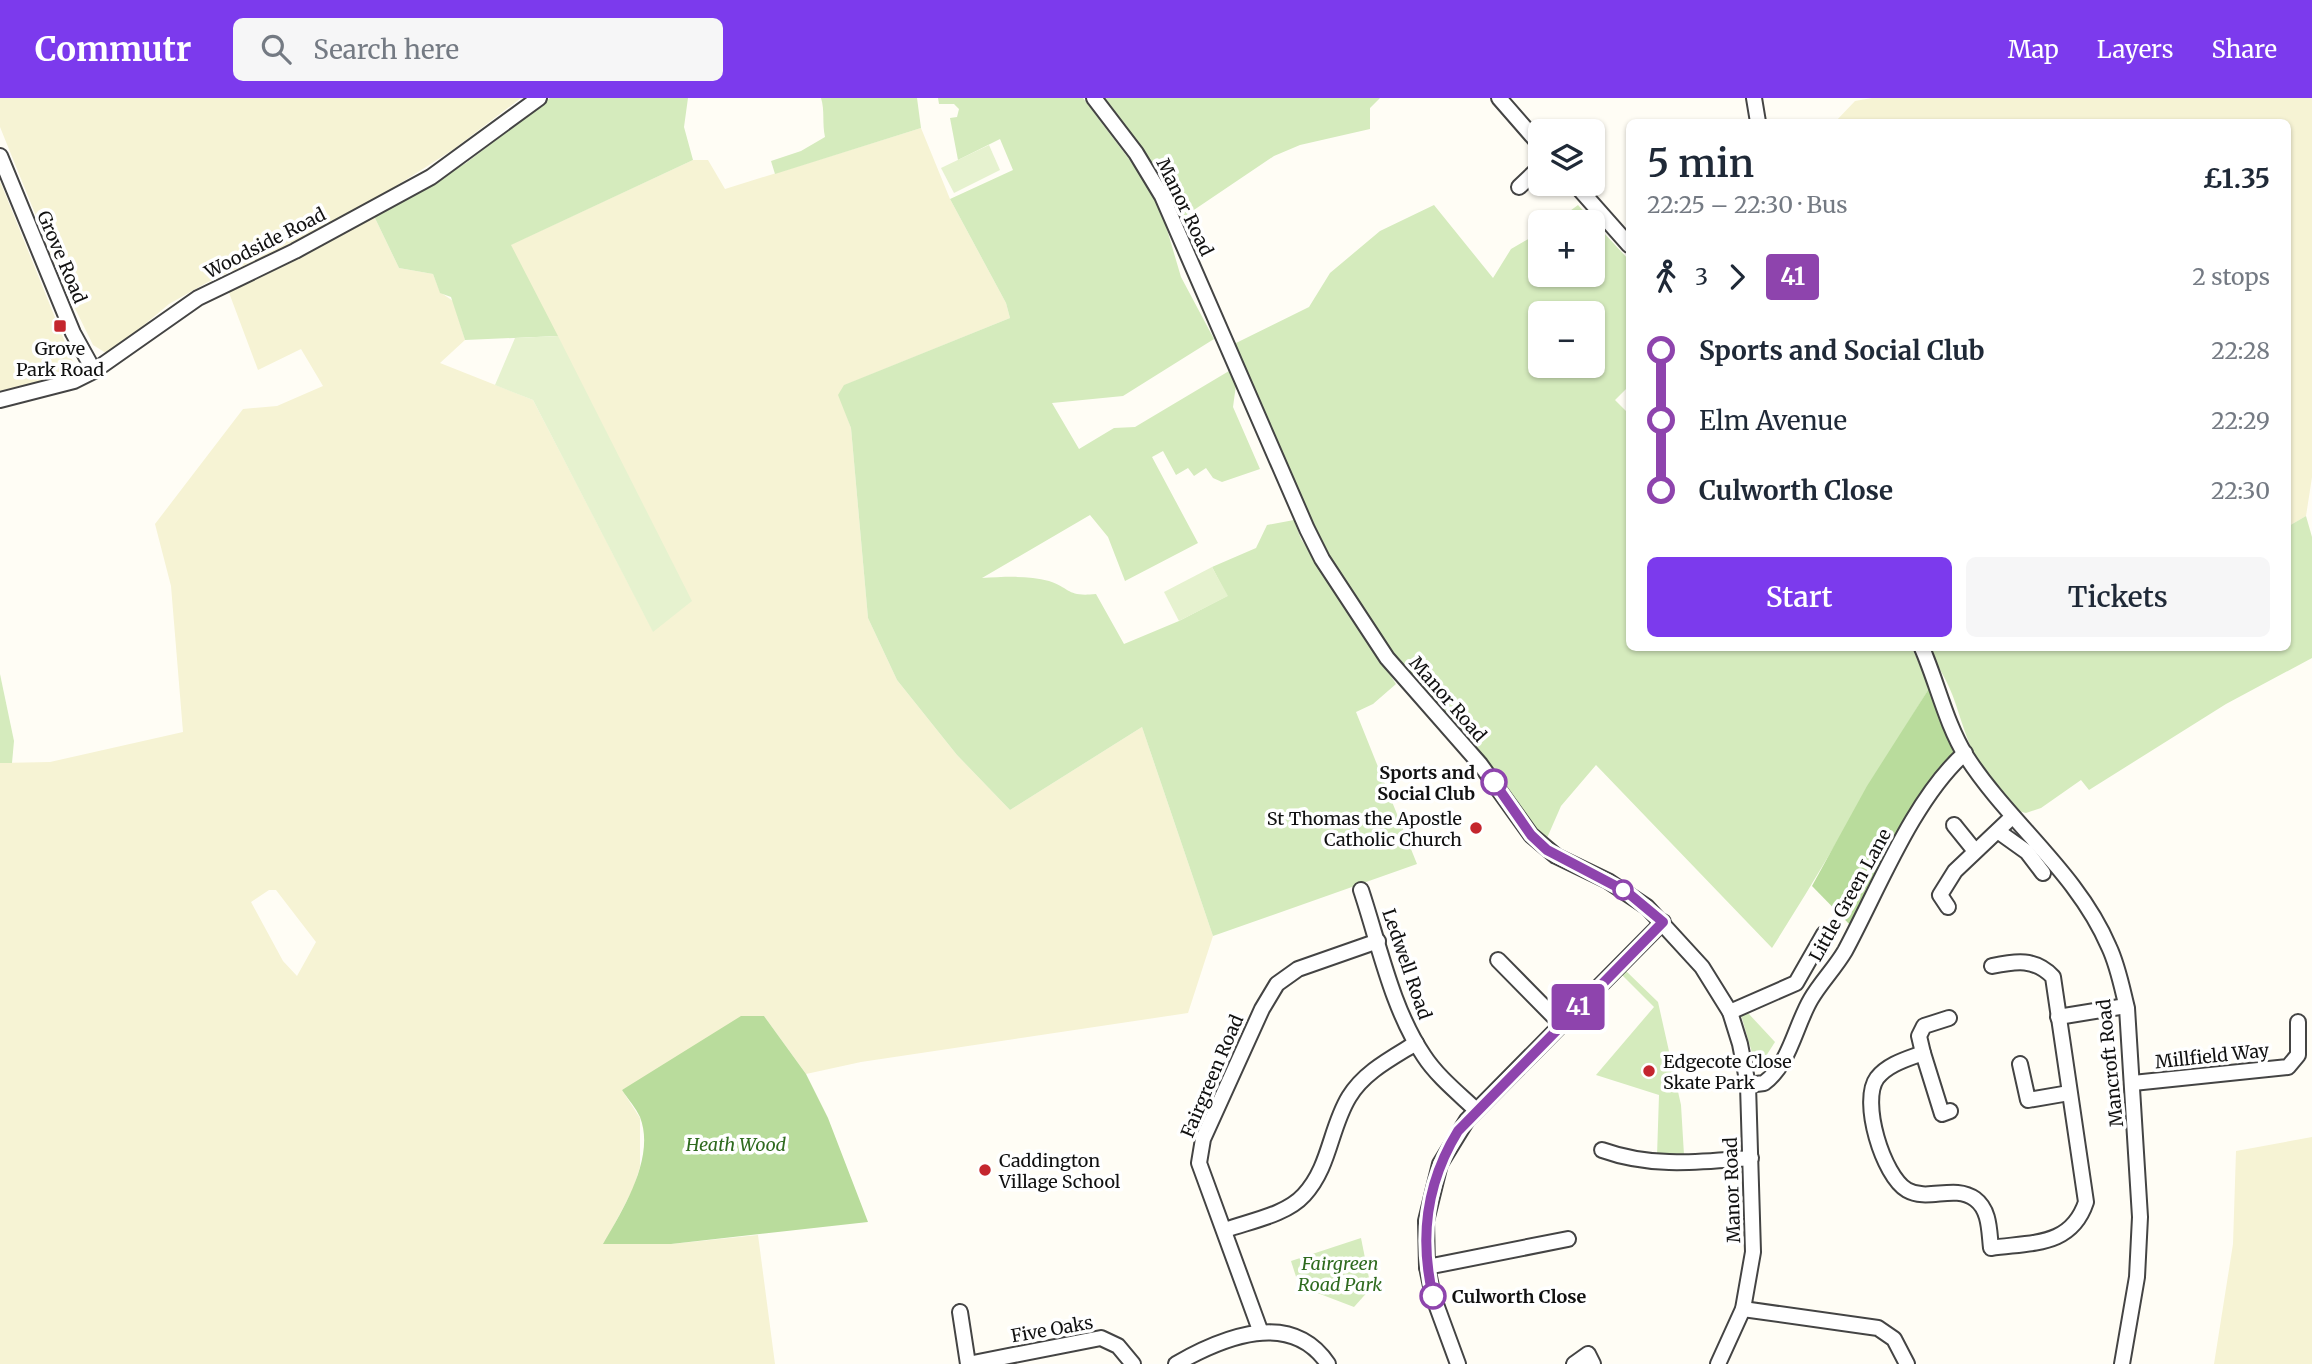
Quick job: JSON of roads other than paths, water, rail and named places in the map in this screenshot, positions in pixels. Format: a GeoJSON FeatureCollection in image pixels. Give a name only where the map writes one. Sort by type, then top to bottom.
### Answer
{"type":"FeatureCollection","features":[{"type":"Feature","properties":{"kind":"street","name":"Woodside Road"},"geometry":{"type":"LineString","coordinates":[[0,400],[74,381],[94,371],[198,298],[295,251],[431,177],[539,98]]}},
{"type":"Feature","properties":{"kind":"street","name":"Manor Road"},"geometry":{"type":"LineString","coordinates":[[1094,98],[1136,153],[1161,196],[1307,529],[1322,559],[1387,658],[1480,764],[1540,843],[1556,856],[1627,892],[1663,922],[1702,967],[1730,1012],[1748,1085],[1754,1252],[1743,1309],[1718,1364]]}},
{"type":"Feature","properties":{"kind":"street"},"geometry":{"type":"LineString","coordinates":[[1499,98],[1528,131]]}},
{"type":"Feature","properties":{"kind":"street"},"geometry":{"type":"LineString","coordinates":[[1754,98],[1758,119]]}},
{"type":"Feature","properties":{"kind":"street","name":"Grove Road"},"geometry":{"type":"LineString","coordinates":[[0,156],[73,333],[94,371]]}},
{"type":"Feature","properties":{"kind":"street"},"geometry":{"type":"LineString","coordinates":[[1519,187],[1528,178]]}},
{"type":"Feature","properties":{"kind":"street"},"geometry":{"type":"LineString","coordinates":[[1586,196],[1626,242]]}},
{"type":"Feature","properties":{"kind":"street","name":"Mancroft Road"},"geometry":{"type":"LineString","coordinates":[[1923,651],[1965,753],[2012,817],[2081,897],[2109,947],[2126,1006],[2139,1178],[2138,1265],[2122,1364]]}},
{"type":"Feature","properties":{"kind":"street","name":"Little Green Lane"},"geometry":{"type":"LineString","coordinates":[[1748,1085],[1764,1083],[1779,1066],[1811,999],[1843,954],[1898,847],[1933,791],[1951,766],[1965,753]]}},
{"type":"Feature","properties":{"kind":"street"},"geometry":{"type":"LineString","coordinates":[[1939,898],[1955,871],[2012,817]]}},
{"type":"Feature","properties":{"kind":"street"},"geometry":{"type":"LineString","coordinates":[[1954,825],[1975,851]]}},
{"type":"Feature","properties":{"kind":"street"},"geometry":{"type":"LineString","coordinates":[[1999,832],[2026,852],[2043,873]]}},
{"type":"Feature","properties":{"kind":"street","name":"Ledwell Road"},"geometry":{"type":"LineString","coordinates":[[1362,891],[1405,1022],[1416,1043],[1439,1074],[1476,1110]]}},
{"type":"Feature","properties":{"kind":"street"},"geometry":{"type":"LineString","coordinates":[[1458,1364],[1451,1338],[1433,1296],[1427,1267],[1426,1221],[1434,1182],[1448,1147],[1476,1110],[1663,922]]}},
{"type":"Feature","properties":{"kind":"street"},"geometry":{"type":"LineString","coordinates":[[1730,1012],[1796,983],[1824,934]]}},
{"type":"Feature","properties":{"kind":"street","name":"Fairgreen Road"},"geometry":{"type":"LineString","coordinates":[[1259,1330],[1199,1163],[1203,1139],[1262,1009],[1277,984],[1297,969],[1378,941]]}},
{"type":"Feature","properties":{"kind":"street"},"geometry":{"type":"LineString","coordinates":[[1499,960],[1562,1024]]}},
{"type":"Feature","properties":{"kind":"street"},"geometry":{"type":"LineString","coordinates":[[1976,1251],[2056,1238],[2080,1220],[2086,1202],[2053,977],[2043,967],[2024,960],[1992,966]]}},
{"type":"Feature","properties":{"kind":"street"},"geometry":{"type":"LineString","coordinates":[[2058,1017],[2126,1006]]}},
{"type":"Feature","properties":{"kind":"street"},"geometry":{"type":"LineString","coordinates":[[1942,1114],[1919,1036],[1924,1026],[1949,1018]]}},
{"type":"Feature","properties":{"kind":"street","name":"Millfield Way"},"geometry":{"type":"LineString","coordinates":[[2133,1083],[2288,1067],[2298,1055],[2298,1022]]}},
{"type":"Feature","properties":{"kind":"street"},"geometry":{"type":"LineString","coordinates":[[1225,1230],[1287,1208],[1303,1196],[1331,1148],[1340,1114],[1349,1095],[1366,1076],[1416,1043]]}},
{"type":"Feature","properties":{"kind":"street"},"geometry":{"type":"LineString","coordinates":[[1923,1053],[1888,1068],[1878,1076],[1870,1094],[1872,1118],[1887,1164],[1895,1179],[1915,1193],[1956,1192],[1976,1200],[1987,1217],[1992,1248]]}},
{"type":"Feature","properties":{"kind":"street"},"geometry":{"type":"LineString","coordinates":[[2020,1064],[2028,1101],[2069,1093]]}},
{"type":"Feature","properties":{"kind":"street"},"geometry":{"type":"LineString","coordinates":[[1602,1150],[1637,1161],[1664,1164],[1751,1158]]}},
{"type":"Feature","properties":{"kind":"street"},"geometry":{"type":"LineString","coordinates":[[1891,1195],[1906,1189]]}},
{"type":"Feature","properties":{"kind":"street"},"geometry":{"type":"LineString","coordinates":[[1427,1267],[1568,1239]]}},
{"type":"Feature","properties":{"kind":"street"},"geometry":{"type":"LineString","coordinates":[[1743,1309],[1878,1328],[1891,1336],[1908,1364]]}},
{"type":"Feature","properties":{"kind":"street","name":"Five Oaks"},"geometry":{"type":"LineString","coordinates":[[960,1312],[968,1364],[1101,1338],[1118,1346],[1133,1364]]}},
{"type":"Feature","properties":{"kind":"street"},"geometry":{"type":"LineString","coordinates":[[1176,1364],[1259,1330],[1299,1336],[1319,1350],[1328,1364]]}},
{"type":"Feature","properties":{"kind":"street"},"geometry":{"type":"LineString","coordinates":[[1574,1364],[1588,1354],[1593,1364]]}},
{"type":"Feature","properties":{"kind":"place","name":"Grove Park Road"},"geometry":{"type":"Point","coordinates":[60,326]}},
{"type":"Feature","properties":{"kind":"place","name":"Sports and Social Club"},"geometry":{"type":"Point","coordinates":[1494,782]}},
{"type":"Feature","properties":{"kind":"place","name":"St Thomas the Apostle Catholic Church"},"geometry":{"type":"Point","coordinates":[1476,828]}},
{"type":"Feature","properties":{"kind":"place","name":"Edgecote Close Skate Park"},"geometry":{"type":"Point","coordinates":[1649,1071]}},
{"type":"Feature","properties":{"kind":"place","name":"Caddington Village School"},"geometry":{"type":"Point","coordinates":[985,1170]}},
{"type":"Feature","properties":{"kind":"place","name":"Culworth Close"},"geometry":{"type":"Point","coordinates":[1433,1296]}},
{"type":"Feature","properties":{"kind":"park label","name":"Heath Wood"},"geometry":{"type":"Point","coordinates":[736,1144]}},
{"type":"Feature","properties":{"kind":"park label","name":"Fairgreen Road Park"},"geometry":{"type":"Point","coordinates":[1340,1273]}}]}
